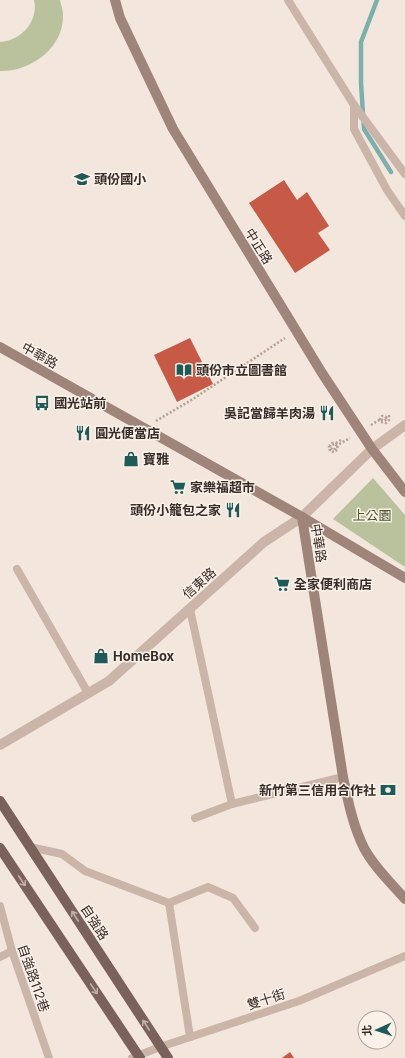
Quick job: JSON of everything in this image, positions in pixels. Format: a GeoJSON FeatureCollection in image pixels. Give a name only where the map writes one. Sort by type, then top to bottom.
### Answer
{"type":"FeatureCollection","features":[{"type":"Feature","properties":{"kind":"main road","name":"自強路"},"geometry":{"type":"LineString","coordinates":[[0,801],[168,1058]]}},
{"type":"Feature","properties":{"kind":"main road"},"geometry":{"type":"LineString","coordinates":[[0,848],[136,1057]]}},
{"type":"Feature","properties":{"kind":"street","name":"中正路"},"geometry":{"type":"LineString","coordinates":[[115,0],[120,18],[173,129],[322,373],[372,450],[405,492]]}},
{"type":"Feature","properties":{"kind":"street","name":"中華路"},"geometry":{"type":"LineString","coordinates":[[0,347],[302,517],[343,776],[352,817],[364,849],[380,872],[405,899]]}},
{"type":"Feature","properties":{"kind":"street","name":"信東路"},"geometry":{"type":"LineString","coordinates":[[0,745],[109,681],[264,542],[302,517],[372,450],[405,425]]}},
{"type":"Feature","properties":{"kind":"street"},"geometry":{"type":"LineString","coordinates":[[302,517],[405,578]]}},
{"type":"Feature","properties":{"kind":"lane"},"geometry":{"type":"LineString","coordinates":[[288,0],[354,105],[405,174]]}},
{"type":"Feature","properties":{"kind":"lane"},"geometry":{"type":"LineString","coordinates":[[354,105],[354,129],[387,190],[405,216]]}},
{"type":"Feature","properties":{"kind":"lane"},"geometry":{"type":"LineString","coordinates":[[17,569],[88,693]]}},
{"type":"Feature","properties":{"kind":"lane"},"geometry":{"type":"LineString","coordinates":[[190,609],[232,804]]}},
{"type":"Feature","properties":{"kind":"lane"},"geometry":{"type":"LineString","coordinates":[[195,818],[232,804],[343,776]]}},
{"type":"Feature","properties":{"kind":"lane"},"geometry":{"type":"LineString","coordinates":[[30,847],[62,854],[85,871],[169,903],[208,887],[233,898],[255,928]]}},
{"type":"Feature","properties":{"kind":"lane"},"geometry":{"type":"LineString","coordinates":[[169,903],[190,1037]]}},
{"type":"Feature","properties":{"kind":"lane","name":"自強路112巷"},"geometry":{"type":"LineString","coordinates":[[0,906],[12,951],[49,1058]]}},
{"type":"Feature","properties":{"kind":"lane"},"geometry":{"type":"LineString","coordinates":[[0,957],[12,951]]}},
{"type":"Feature","properties":{"kind":"lane","name":"雙十街"},"geometry":{"type":"LineString","coordinates":[[136,1057],[160,1047],[299,1001],[405,956]]}},
{"type":"Feature","properties":{"kind":"path"},"geometry":{"type":"LineString","coordinates":[[144,429],[193,399],[285,338]]}},
{"type":"Feature","properties":{"kind":"path"},"geometry":{"type":"LineString","coordinates":[[382,419],[384,422],[386,421],[387,419],[386,417],[382,416],[380,419],[381,422],[386,422],[389,420],[389,416],[382,419]]}},
{"type":"Feature","properties":{"kind":"path"},"geometry":{"type":"LineString","coordinates":[[336,446],[334,450],[332,450],[330,448],[330,445],[332,443],[336,443],[338,449],[334,452],[330,451],[329,448],[335,444],[341,440]]}},
{"type":"Feature","properties":{"kind":"green space"},"geometry":{"type":"Polygon","coordinates":[[[34,0],[60,0],[63,15],[62,27],[58,38],[43,56],[33,62],[23,67],[0,71],[0,42],[15,38],[27,28],[34,15],[34,0]]]}},
{"type":"Feature","properties":{"kind":"green space","name":"上公園"},"geometry":{"type":"Polygon","coordinates":[[[373,478],[405,515],[405,567],[333,519],[373,478]]]}},
{"type":"Feature","properties":{"kind":"building"},"geometry":{"type":"Polygon","coordinates":[[[284,180],[297,200],[307,192],[329,226],[318,233],[330,250],[295,273],[249,203],[284,180]]]}},
{"type":"Feature","properties":{"kind":"building","name":"頭份市立圖書館"},"geometry":{"type":"Polygon","coordinates":[[[190,338],[213,384],[177,402],[154,355],[190,338]]]}},
{"type":"Feature","properties":{"kind":"building"},"geometry":{"type":"Polygon","coordinates":[[[290,1052],[294,1058],[282,1058],[290,1052]]]}},
{"type":"Feature","properties":{"kind":"waterway"},"geometry":{"type":"LineString","coordinates":[[377,0],[361,42],[361,83],[364,129],[391,172]]}},
{"type":"Feature","properties":{"kind":"place","name":"頭份國小"},"geometry":{"type":"Point","coordinates":[82,179]}},
{"type":"Feature","properties":{"kind":"place","name":"頭份市立圖書館"},"geometry":{"type":"Point","coordinates":[184,370]}},
{"type":"Feature","properties":{"kind":"place","name":"國光站前"},"geometry":{"type":"Point","coordinates":[42,403]}},
{"type":"Feature","properties":{"kind":"place","name":"吳記當歸羊肉湯"},"geometry":{"type":"Point","coordinates":[327,413]}},
{"type":"Feature","properties":{"kind":"place","name":"圓光便當店"},"geometry":{"type":"Point","coordinates":[83,433]}},
{"type":"Feature","properties":{"kind":"place","name":"寶雅"},"geometry":{"type":"Point","coordinates":[131,459]}},
{"type":"Feature","properties":{"kind":"place","name":"家樂福超市"},"geometry":{"type":"Point","coordinates":[178,487]}},
{"type":"Feature","properties":{"kind":"place","name":"頭份小籠包之家"},"geometry":{"type":"Point","coordinates":[233,510]}},
{"type":"Feature","properties":{"kind":"place","name":"全家便利商店"},"geometry":{"type":"Point","coordinates":[282,584]}},
{"type":"Feature","properties":{"kind":"place","name":"HomeBox"},"geometry":{"type":"Point","coordinates":[101,656]}},
{"type":"Feature","properties":{"kind":"place","name":"新竹第三信用合作社"},"geometry":{"type":"Point","coordinates":[388,790]}}]}
